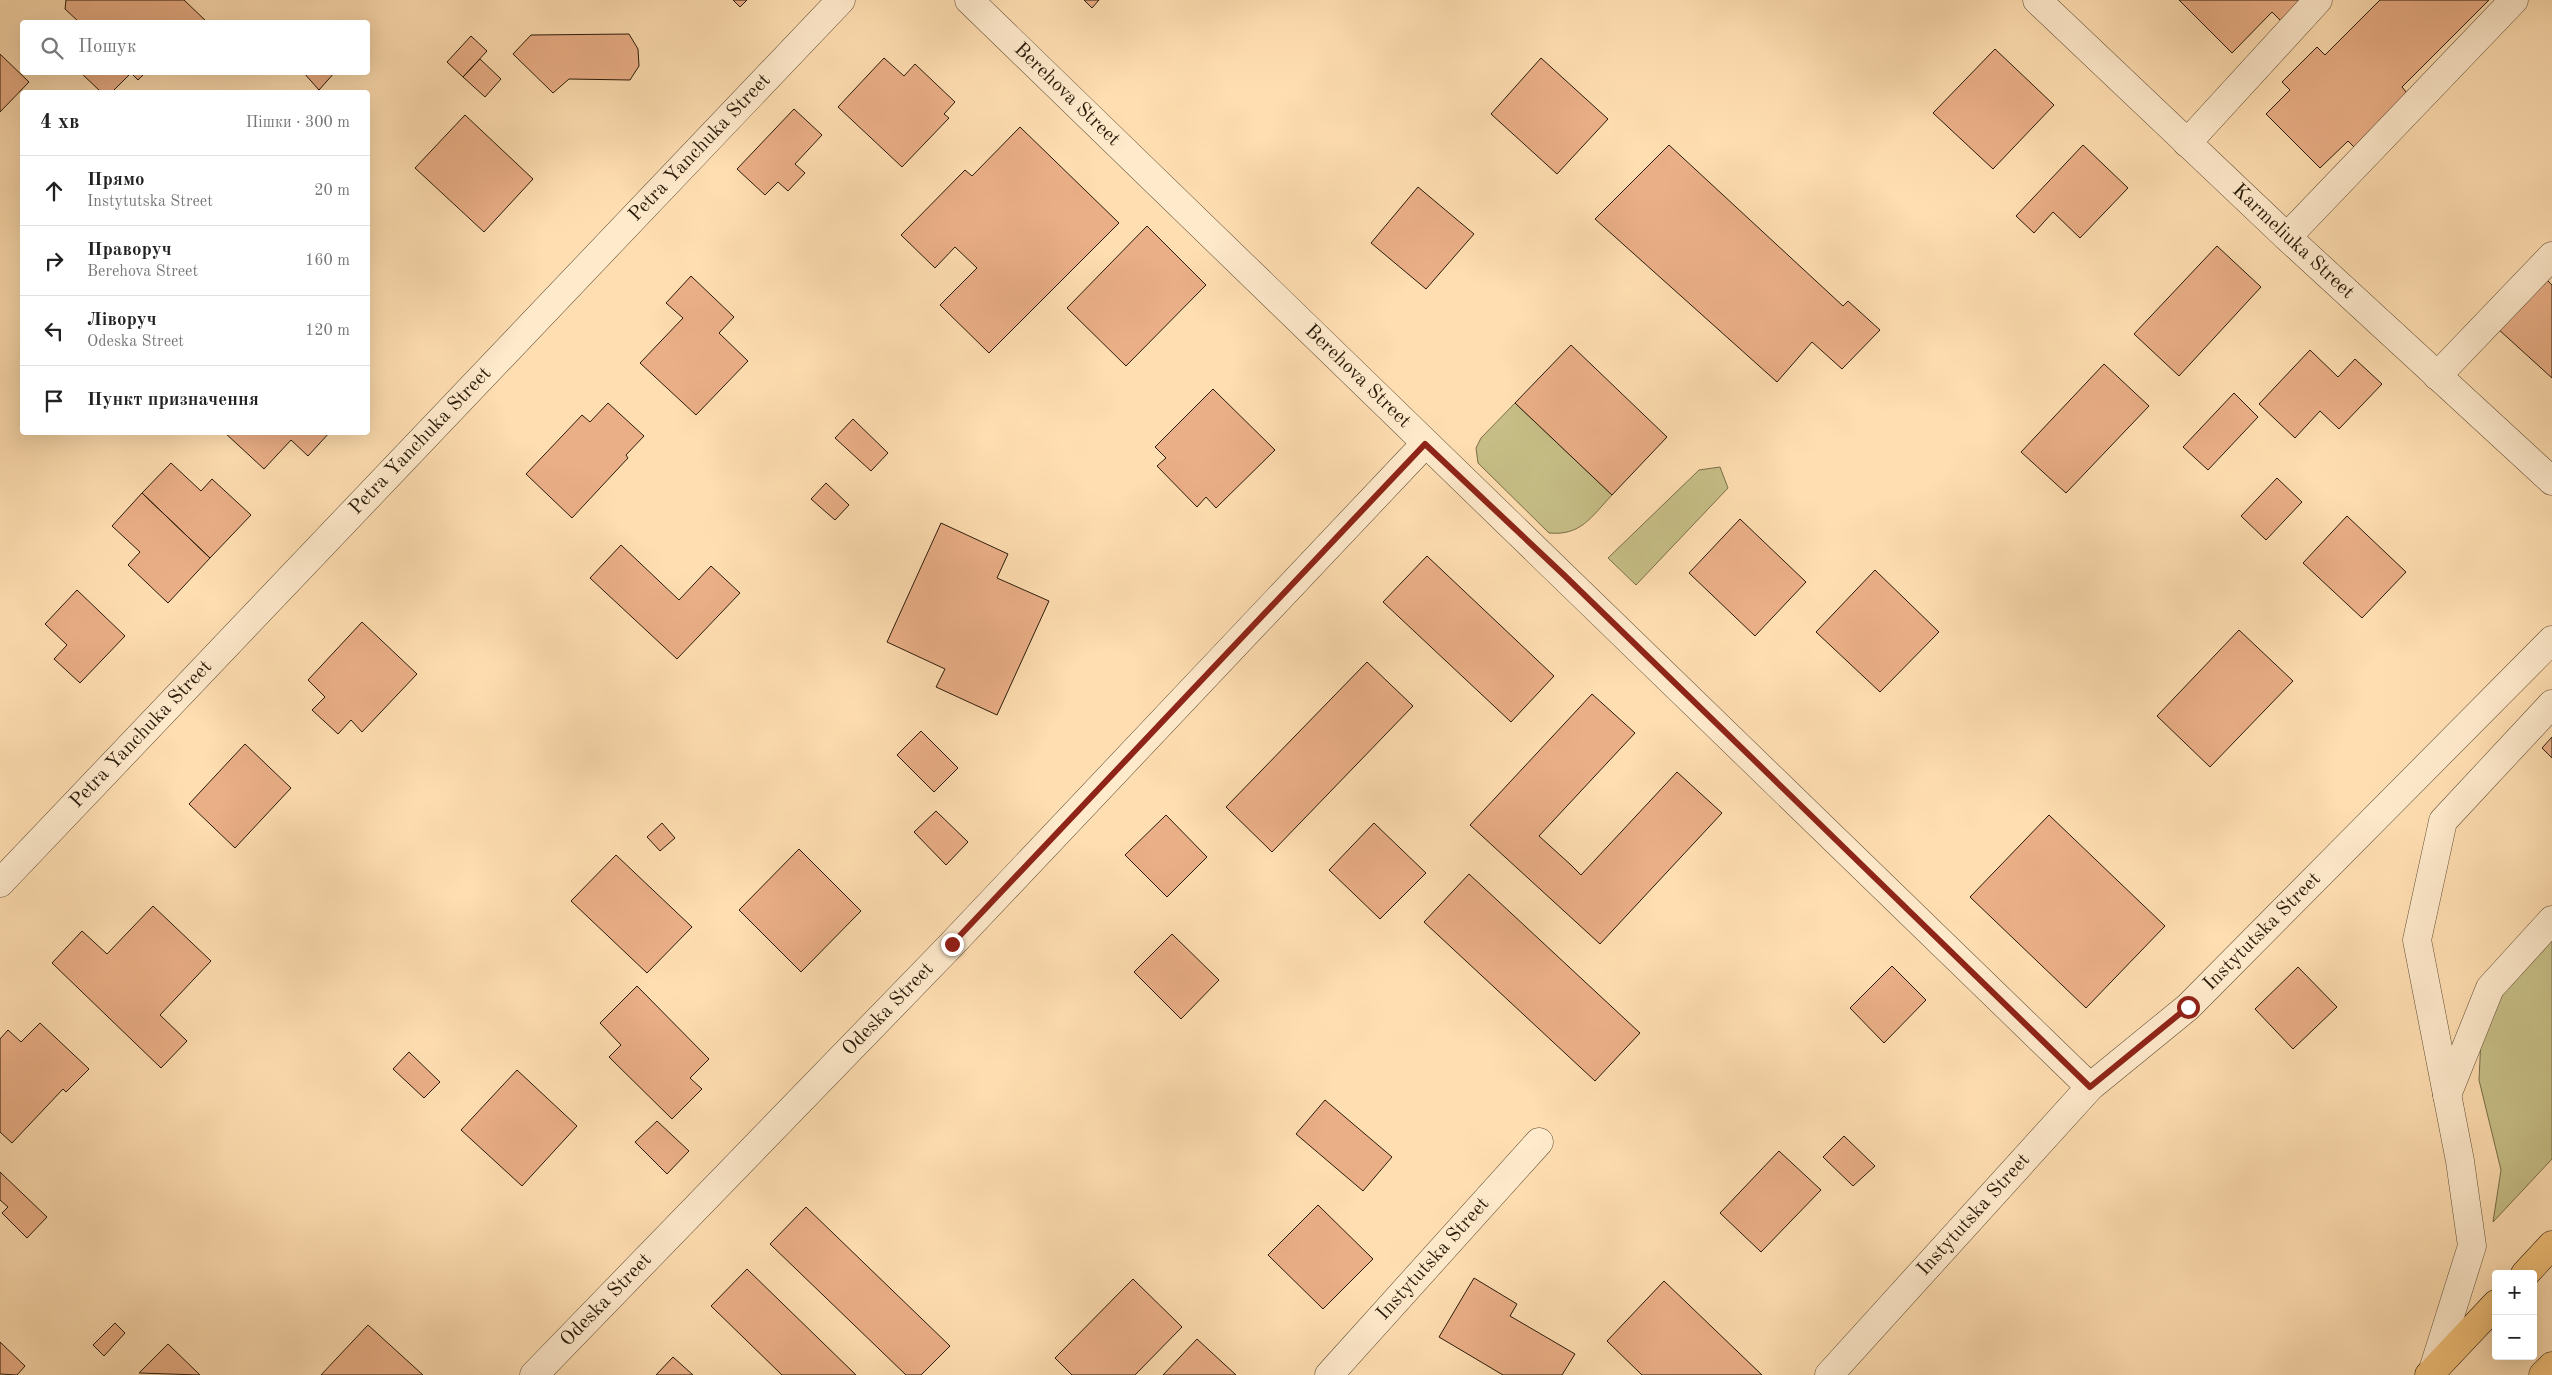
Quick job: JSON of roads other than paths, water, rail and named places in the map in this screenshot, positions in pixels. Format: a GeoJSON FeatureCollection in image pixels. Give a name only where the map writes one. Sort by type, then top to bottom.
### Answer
{"type":"FeatureCollection","features":[{"type":"Feature","properties":{"kind":"highway"},"geometry":{"type":"LineString","coordinates":[[2529,1270],[2552,1245]]}},
{"type":"Feature","properties":{"kind":"highway"},"geometry":{"type":"LineString","coordinates":[[2431,1372],[2492,1308]]}},
{"type":"Feature","properties":{"kind":"highway"},"geometry":{"type":"LineString","coordinates":[[2543,1375],[2552,1366]]}},
{"type":"Feature","properties":{"kind":"street","name":"Petra Yanchuka Street"},"geometry":{"type":"LineString","coordinates":[[0,883],[841,0]]}},
{"type":"Feature","properties":{"kind":"street","name":"Berehova Street"},"geometry":{"type":"LineString","coordinates":[[969,0],[2090,1087]]}},
{"type":"Feature","properties":{"kind":"street","name":"Karmeliuka Street"},"geometry":{"type":"LineString","coordinates":[[2037,0],[2287,238],[2552,482]]}},
{"type":"Feature","properties":{"kind":"street"},"geometry":{"type":"LineString","coordinates":[[2187,143],[2318,0]]}},
{"type":"Feature","properties":{"kind":"street"},"geometry":{"type":"LineString","coordinates":[[2287,238],[2514,0]]}},
{"type":"Feature","properties":{"kind":"street"},"geometry":{"type":"LineString","coordinates":[[2437,376],[2552,256]]}},
{"type":"Feature","properties":{"kind":"street","name":"Odeska Street"},"geometry":{"type":"LineString","coordinates":[[534,1375],[952,944],[1425,444]]}},
{"type":"Feature","properties":{"kind":"street","name":"Instytutska Street"},"geometry":{"type":"LineString","coordinates":[[1829,1375],[2090,1087],[2188,1007],[2552,640]]}},
{"type":"Feature","properties":{"kind":"street"},"geometry":{"type":"LineString","coordinates":[[2431,1372],[2472,1246],[2460,1161],[2417,940],[2443,821],[2552,704]]}},
{"type":"Feature","properties":{"kind":"street"},"geometry":{"type":"LineString","coordinates":[[2447,1095],[2490,988],[2552,920]]}},
{"type":"Feature","properties":{"kind":"street","name":"Instytutska Street"},"geometry":{"type":"LineString","coordinates":[[1329,1375],[1539,1142]]}}]}
